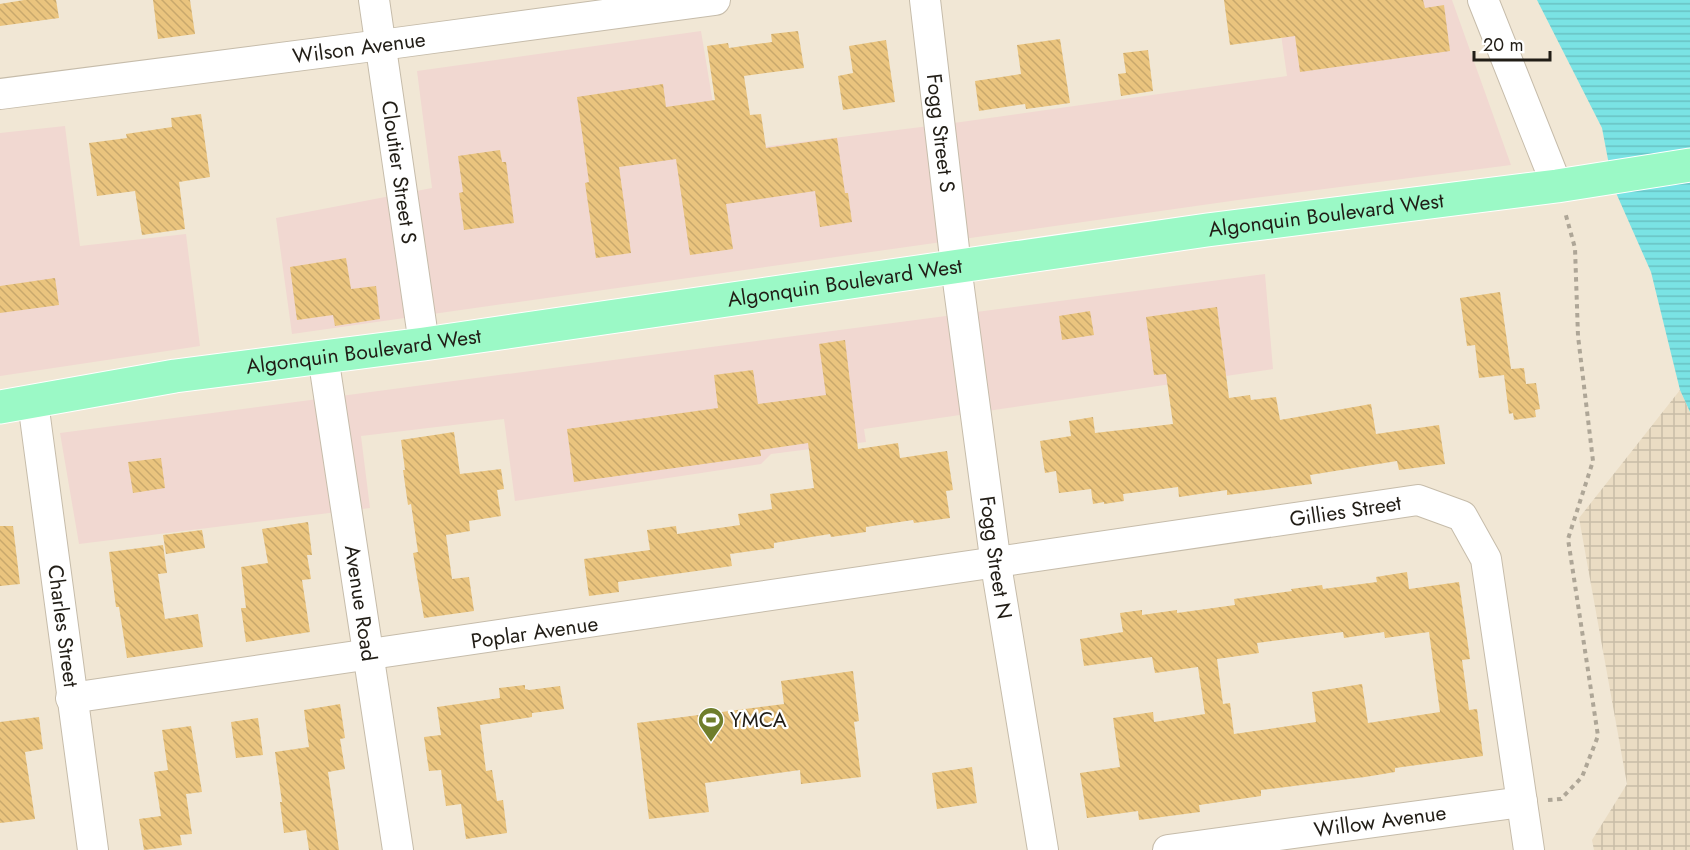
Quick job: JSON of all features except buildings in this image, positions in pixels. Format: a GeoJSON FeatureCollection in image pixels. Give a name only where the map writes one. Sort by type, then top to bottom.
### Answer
{"type":"FeatureCollection","features":[{"type":"Feature","properties":{"kind":"main road","name":"Algonquin Boulevard West"},"geometry":{"type":"LineString","coordinates":[[0,407],[175,376],[424,344],[1207,230],[1572,183],[1690,165]]}},
{"type":"Feature","properties":{"kind":"street","name":"Cloutier Street S"},"geometry":{"type":"LineString","coordinates":[[374,0],[424,344]]}},
{"type":"Feature","properties":{"kind":"street","name":"Wilson Avenue"},"geometry":{"type":"LineString","coordinates":[[0,94],[715,0]]}},
{"type":"Feature","properties":{"kind":"street","name":"Fogg Street S"},"geometry":{"type":"LineString","coordinates":[[926,0],[956,266]]}},
{"type":"Feature","properties":{"kind":"street"},"geometry":{"type":"LineString","coordinates":[[1484,0],[1572,183]]}},
{"type":"Feature","properties":{"kind":"street","name":"Fogg Street N"},"geometry":{"type":"LineString","coordinates":[[956,266],[996,565],[1043,850]]}},
{"type":"Feature","properties":{"kind":"street","name":"Avenue Road"},"geometry":{"type":"LineString","coordinates":[[323,356],[398,850]]}},
{"type":"Feature","properties":{"kind":"street","name":"Charles Street"},"geometry":{"type":"LineString","coordinates":[[33,402],[93,850]]}},
{"type":"Feature","properties":{"kind":"street","name":"Gillies Street"},"geometry":{"type":"LineString","coordinates":[[996,565],[1418,500],[1462,516],[1486,559],[1529,850]]}},
{"type":"Feature","properties":{"kind":"street","name":"Poplar Avenue"},"geometry":{"type":"LineString","coordinates":[[72,698],[996,565]]}},
{"type":"Feature","properties":{"kind":"street","name":"Willow Avenue"},"geometry":{"type":"LineString","coordinates":[[1168,850],[1522,802]]}},
{"type":"Feature","properties":{"kind":"path"},"geometry":{"type":"LineString","coordinates":[[1522,802],[1562,798],[1582,777],[1598,736],[1568,539],[1593,460],[1578,336],[1572,183]]}},
{"type":"Feature","properties":{"kind":"shaded area"},"geometry":{"type":"Polygon","coordinates":[[[1276,0],[1452,0],[1511,165],[1238,200],[292,334],[276,218],[432,188],[417,71],[701,31],[721,152],[961,122],[1287,76],[1276,0]]]}},
{"type":"Feature","properties":{"kind":"shaded area"},"geometry":{"type":"Polygon","coordinates":[[[65,126],[80,246],[186,234],[200,346],[0,376],[0,133],[65,126]]]}},
{"type":"Feature","properties":{"kind":"shaded area"},"geometry":{"type":"Polygon","coordinates":[[[1265,274],[1273,369],[864,429],[866,442],[771,454],[761,464],[515,501],[504,419],[361,436],[370,508],[79,544],[60,433],[1265,274]]]}},
{"type":"Feature","properties":{"kind":"shaded area"},"geometry":{"type":"Polygon","coordinates":[[[1680,390],[1690,412],[1690,850],[1594,850],[1592,840],[1627,784],[1579,518],[1680,390]]]}},
{"type":"Feature","properties":{"kind":"water"},"geometry":{"type":"Polygon","coordinates":[[[1537,0],[1690,0],[1690,412],[1680,390],[1651,272],[1613,186],[1602,128],[1537,0]]]}},
{"type":"Feature","properties":{"kind":"place","name":"YMCA"},"geometry":{"type":"Point","coordinates":[711,743]}}]}
